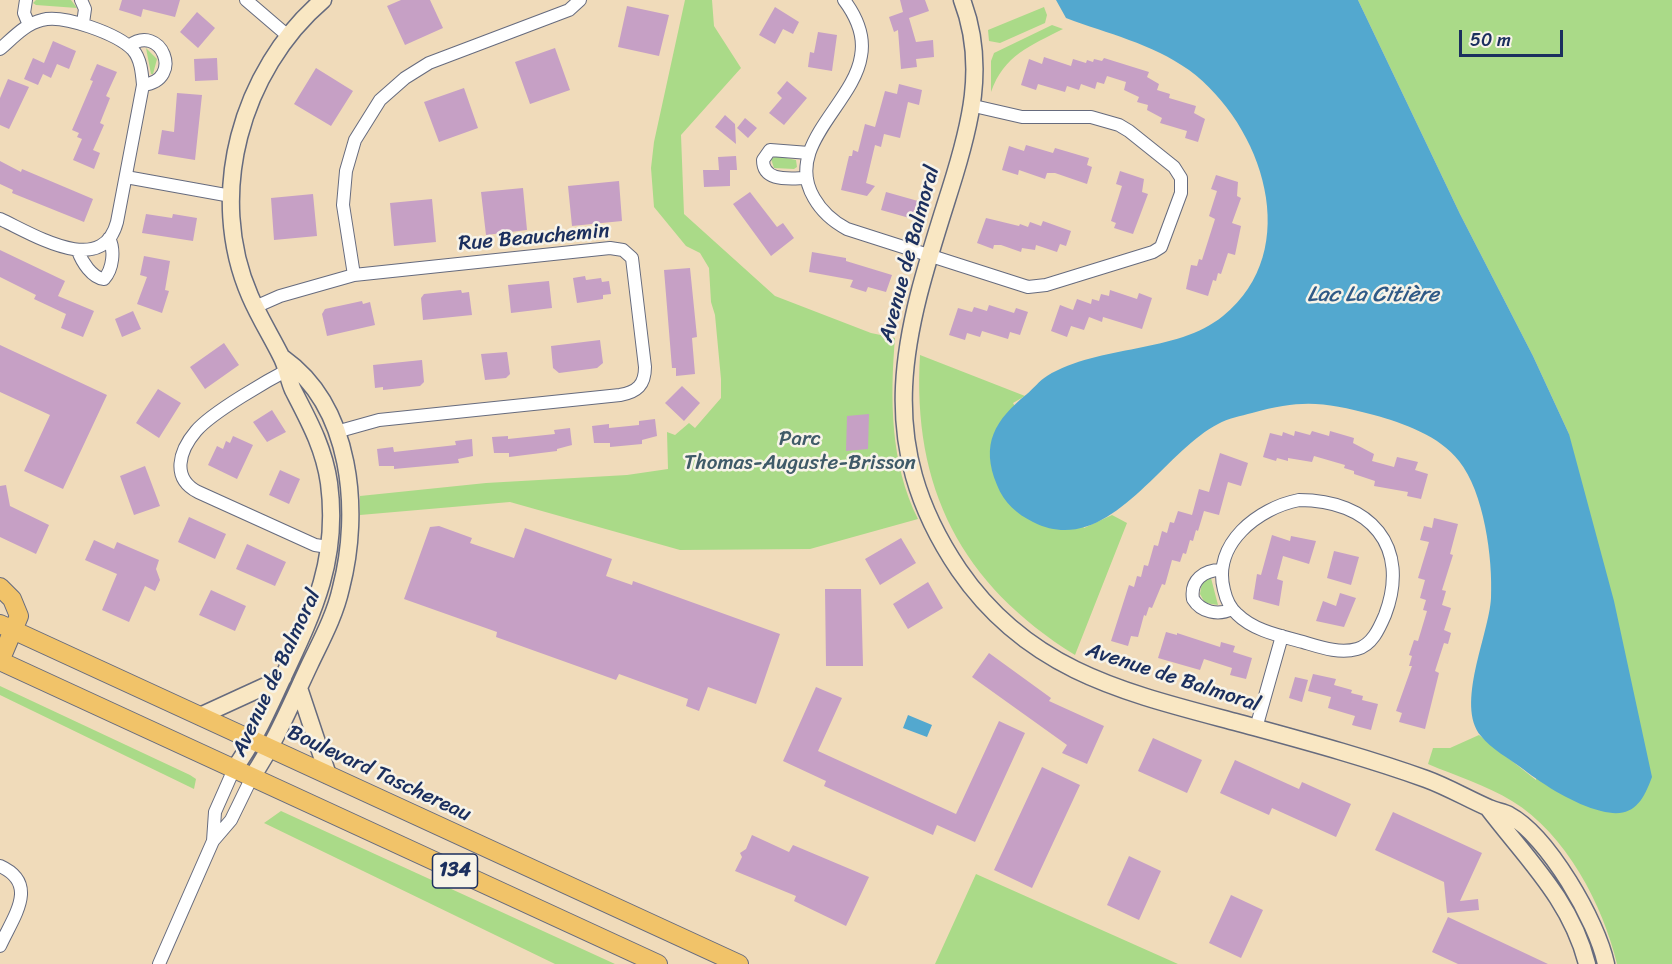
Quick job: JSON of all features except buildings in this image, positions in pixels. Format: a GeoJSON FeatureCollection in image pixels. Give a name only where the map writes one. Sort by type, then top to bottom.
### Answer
{"type":"FeatureCollection","features":[{"type":"Feature","properties":{"kind":"main road"},"geometry":{"type":"LineString","coordinates":[[0,586],[12,598],[18,610],[7,627],[0,661]]}},
{"type":"Feature","properties":{"kind":"main road","name":"Boulevard Taschereau"},"geometry":{"type":"LineString","coordinates":[[7,627],[739,964]]}},
{"type":"Feature","properties":{"kind":"main road","name":"134"},"geometry":{"type":"LineString","coordinates":[[0,661],[658,964]]}},
{"type":"Feature","properties":{"kind":"street"},"geometry":{"type":"LineString","coordinates":[[26,0],[24,13],[29,25]]}},
{"type":"Feature","properties":{"kind":"street"},"geometry":{"type":"LineString","coordinates":[[81,0],[85,9],[83,23]]}},
{"type":"Feature","properties":{"kind":"street"},"geometry":{"type":"LineString","coordinates":[[246,0],[288,36]]}},
{"type":"Feature","properties":{"kind":"street","name":"Avenue de Balmoral"},"geometry":{"type":"LineString","coordinates":[[234,769],[254,741],[318,602],[328,547],[330,497],[324,460],[317,437],[287,365],[255,307],[235,250],[231,196],[236,151],[248,106],[262,76],[288,36],[323,0]]}},
{"type":"Feature","properties":{"kind":"street"},"geometry":{"type":"LineString","coordinates":[[354,275],[343,205],[346,171],[355,140],[380,100],[423,66],[569,10],[580,0]]}},
{"type":"Feature","properties":{"kind":"street"},"geometry":{"type":"LineString","coordinates":[[844,0],[853,12],[861,33],[861,56],[854,78],[814,141],[809,153],[807,178],[816,202],[837,224],[1028,287],[1039,287],[1158,250],[1164,243],[1181,193],[1181,178],[1174,167],[1119,125],[1091,117],[1022,117],[974,106]]}},
{"type":"Feature","properties":{"kind":"street","name":"Avenue de Balmoral"},"geometry":{"type":"LineString","coordinates":[[962,0],[974,48],[974,106],[929,256],[907,341],[903,381],[904,423],[912,467],[921,495],[940,538],[957,567],[980,597],[1007,625],[1045,654],[1070,669],[1122,690],[1419,777],[1516,820],[1555,863],[1586,906],[1606,964]]}},
{"type":"Feature","properties":{"kind":"street"},"geometry":{"type":"LineString","coordinates":[[0,49],[29,25],[54,18],[83,23],[129,46],[137,56],[143,86],[116,228],[109,238],[96,246],[78,251],[63,248],[0,219]]}},
{"type":"Feature","properties":{"kind":"street"},"geometry":{"type":"LineString","coordinates":[[129,46],[138,41],[147,40],[156,44],[163,52],[165,63],[163,74],[156,82],[143,86]]}},
{"type":"Feature","properties":{"kind":"street"},"geometry":{"type":"LineString","coordinates":[[807,178],[771,176],[764,170],[763,160],[770,150],[809,153]]}},
{"type":"Feature","properties":{"kind":"street"},"geometry":{"type":"LineString","coordinates":[[126,177],[231,196]]}},
{"type":"Feature","properties":{"kind":"street"},"geometry":{"type":"LineString","coordinates":[[78,251],[92,273],[104,279],[109,273],[113,254],[109,238]]}},
{"type":"Feature","properties":{"kind":"street","name":"Rue Beauchemin"},"geometry":{"type":"LineString","coordinates":[[255,307],[280,296],[354,275],[610,248],[623,250],[635,264],[645,374],[640,387],[629,393],[389,419],[350,426],[336,432]]}},
{"type":"Feature","properties":{"kind":"street"},"geometry":{"type":"LineString","coordinates":[[287,365],[200,427],[183,455],[180,473],[185,484],[198,492],[315,545],[328,547]]}},
{"type":"Feature","properties":{"kind":"street","name":"Avenue de Balmoral"},"geometry":{"type":"LineString","coordinates":[[252,777],[271,749],[333,613],[347,558],[350,501],[336,432],[311,384],[287,365]]}},
{"type":"Feature","properties":{"kind":"street"},"geometry":{"type":"LineString","coordinates":[[1313,500],[1331,503],[1362,516],[1374,526],[1389,549],[1394,577],[1386,612],[1372,638],[1364,646],[1345,651],[1282,636],[1250,623],[1233,609],[1225,596],[1221,570],[1225,555],[1241,532],[1259,515],[1286,503],[1313,500]]}},
{"type":"Feature","properties":{"kind":"street"},"geometry":{"type":"LineString","coordinates":[[1221,570],[1211,570],[1197,578],[1192,587],[1192,599],[1201,608],[1212,612],[1225,612],[1233,609]]}},
{"type":"Feature","properties":{"kind":"street"},"geometry":{"type":"LineString","coordinates":[[1256,728],[1282,636]]}},
{"type":"Feature","properties":{"kind":"street"},"geometry":{"type":"LineString","coordinates":[[200,716],[283,678]]}},
{"type":"Feature","properties":{"kind":"street"},"geometry":{"type":"LineString","coordinates":[[299,688],[328,775]]}},
{"type":"Feature","properties":{"kind":"street"},"geometry":{"type":"LineString","coordinates":[[213,841],[215,812],[234,769]]}},
{"type":"Feature","properties":{"kind":"street"},"geometry":{"type":"LineString","coordinates":[[159,964],[213,841],[231,820],[252,777]]}},
{"type":"Feature","properties":{"kind":"street","name":"Avenue de Balmoral"},"geometry":{"type":"LineString","coordinates":[[1487,807],[1550,884],[1576,932],[1587,964]]}},
{"type":"Feature","properties":{"kind":"street"},"geometry":{"type":"LineString","coordinates":[[0,866],[17,876],[23,887],[21,899],[0,946]]}},
{"type":"Feature","properties":{"kind":"green space"},"geometry":{"type":"Polygon","coordinates":[[[36,0],[71,0],[77,8],[36,5],[33,3],[36,0]]]}},
{"type":"Feature","properties":{"kind":"green space","name":"Parc Thomas-Auguste-Brisson"},"geometry":{"type":"Polygon","coordinates":[[[685,0],[712,0],[714,26],[741,68],[681,135],[684,214],[775,296],[871,333],[895,338],[894,430],[902,476],[918,519],[810,549],[680,550],[510,502],[360,515],[360,496],[486,483],[627,475],[668,469],[667,432],[675,435],[689,423],[695,428],[721,398],[709,268],[700,253],[686,246],[654,207],[651,168],[654,142],[685,0]]]}},
{"type":"Feature","properties":{"kind":"green space"},"geometry":{"type":"Polygon","coordinates":[[[1358,0],[1672,0],[1672,964],[1617,964],[1611,941],[1592,895],[1580,873],[1549,832],[1531,815],[1502,795],[1428,764],[1433,748],[1450,748],[1479,735],[1536,780],[1569,434],[1533,356],[1460,214],[1358,0]]]}},
{"type":"Feature","properties":{"kind":"green space"},"geometry":{"type":"Polygon","coordinates":[[[1044,7],[1047,15],[1045,23],[1000,43],[989,41],[988,30],[1044,7]]]}},
{"type":"Feature","properties":{"kind":"green space"},"geometry":{"type":"Polygon","coordinates":[[[1052,25],[1063,29],[1029,47],[1011,60],[996,79],[991,92],[991,61],[994,53],[1052,25]]]}},
{"type":"Feature","properties":{"kind":"green space"},"geometry":{"type":"Polygon","coordinates":[[[146,48],[157,59],[153,74],[151,74],[146,48]]]}},
{"type":"Feature","properties":{"kind":"green space"},"geometry":{"type":"Polygon","coordinates":[[[776,156],[796,160],[797,167],[794,169],[774,168],[771,159],[776,156]]]}},
{"type":"Feature","properties":{"kind":"green space","name":"Parc Thomas-Auguste-Brisson"},"geometry":{"type":"Polygon","coordinates":[[[920,355],[1025,396],[1013,403],[1084,528],[1112,515],[1127,523],[1075,655],[1035,627],[1002,597],[974,564],[952,528],[935,490],[925,448],[920,403],[920,355]]]}},
{"type":"Feature","properties":{"kind":"green space"},"geometry":{"type":"Polygon","coordinates":[[[1211,578],[1218,605],[1205,603],[1200,594],[1202,582],[1211,578]]]}},
{"type":"Feature","properties":{"kind":"green space"},"geometry":{"type":"Polygon","coordinates":[[[0,686],[190,775],[196,779],[194,789],[0,695],[0,686]]]}},
{"type":"Feature","properties":{"kind":"green space"},"geometry":{"type":"Polygon","coordinates":[[[281,811],[615,964],[555,964],[264,823],[281,811]]]}},
{"type":"Feature","properties":{"kind":"green space"},"geometry":{"type":"Polygon","coordinates":[[[976,874],[1178,964],[935,964],[976,874]]]}},
{"type":"Feature","properties":{"kind":"water","name":"Lac La Citière"},"geometry":{"type":"Polygon","coordinates":[[[1056,0],[1358,0],[1460,214],[1533,356],[1569,434],[1614,601],[1652,777],[1640,802],[1634,807],[1621,813],[1612,813],[1581,804],[1541,782],[1495,750],[1481,736],[1474,723],[1471,707],[1472,688],[1489,613],[1491,582],[1488,545],[1481,507],[1468,474],[1451,452],[1442,444],[1409,426],[1327,405],[1300,404],[1270,409],[1235,417],[1218,424],[1197,438],[1132,498],[1109,515],[1086,527],[1060,530],[1033,522],[1016,512],[1007,503],[997,485],[990,457],[994,434],[1006,413],[1044,378],[1068,366],[1090,358],[1183,337],[1223,316],[1248,289],[1263,257],[1268,224],[1265,189],[1254,155],[1237,122],[1215,94],[1189,70],[1160,53],[1066,18],[1056,0]]]}},
{"type":"Feature","properties":{"kind":"water"},"geometry":{"type":"Polygon","coordinates":[[[908,715],[932,725],[927,737],[903,728],[908,715]]]}}]}
